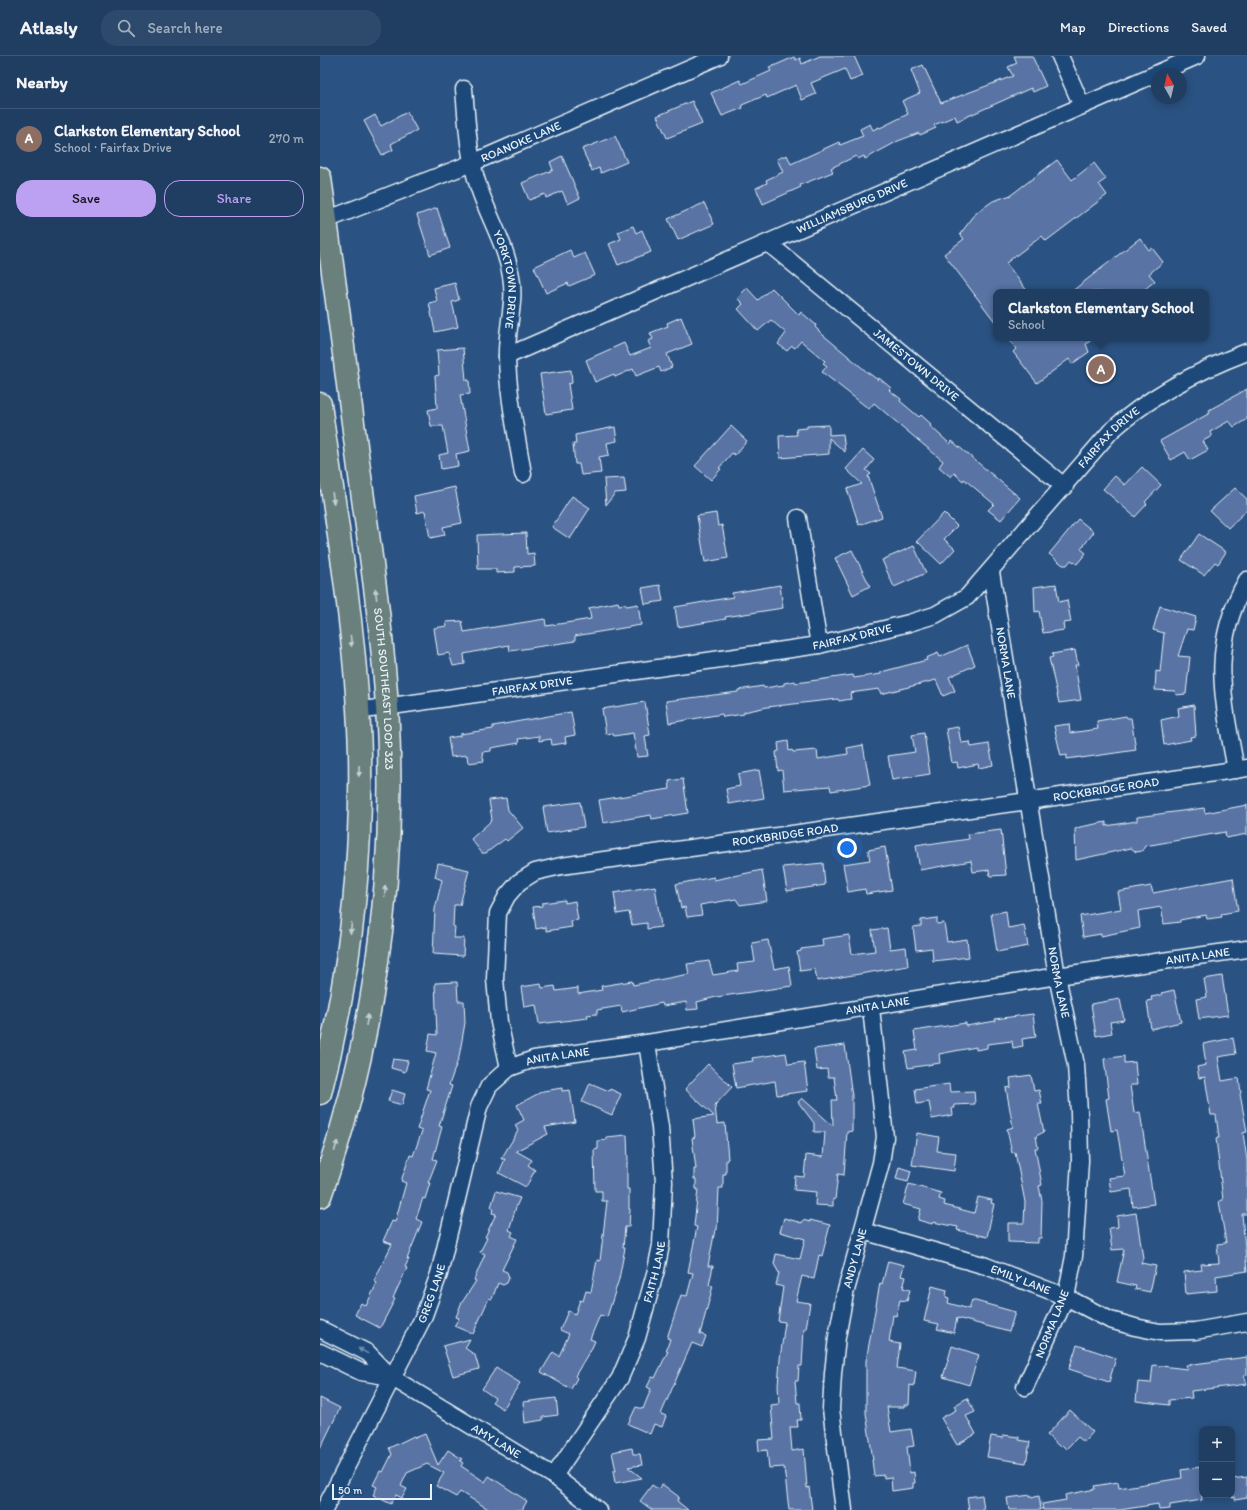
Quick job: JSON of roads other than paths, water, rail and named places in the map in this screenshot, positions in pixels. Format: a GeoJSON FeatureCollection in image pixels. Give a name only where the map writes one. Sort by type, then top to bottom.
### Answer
{"type":"FeatureCollection","features":[{"type":"Feature","properties":{"kind":"highway","name":"SOUTH SOUTHEAST LOOP 323"},"geometry":{"type":"LineString","coordinates":[[320,178],[323,220],[380,620],[385,666],[389,751],[389,830],[384,908],[378,952],[356,1076],[320,1196]]}},
{"type":"Feature","properties":{"kind":"highway"},"geometry":{"type":"LineString","coordinates":[[320,404],[345,585],[360,755],[357,867],[344,980],[322,1080]]}},
{"type":"Feature","properties":{"kind":"street","name":"ROANOKE LANE"},"geometry":{"type":"LineString","coordinates":[[323,220],[472,163],[718,56]]}},
{"type":"Feature","properties":{"kind":"street"},"geometry":{"type":"LineString","coordinates":[[1060,56],[1082,106]]}},
{"type":"Feature","properties":{"kind":"street","name":"WILLIAMSBURG DRIVE"},"geometry":{"type":"LineString","coordinates":[[507,356],[1197,56]]}},
{"type":"Feature","properties":{"kind":"street","name":"YORKTOWN DRIVE"},"geometry":{"type":"LineString","coordinates":[[464,89],[472,163],[478,187],[506,254],[512,277],[507,356],[510,395],[523,474]]}},
{"type":"Feature","properties":{"kind":"street","name":"JAMESTOWN DRIVE"},"geometry":{"type":"LineString","coordinates":[[768,243],[1064,487]]}},
{"type":"Feature","properties":{"kind":"street","name":"FAIRFAX DRIVE"},"geometry":{"type":"LineString","coordinates":[[357,711],[819,645],[909,623],[935,614],[967,597],[991,572],[1111,431],[1127,416],[1187,378],[1247,352]]}},
{"type":"Feature","properties":{"kind":"street"},"geometry":{"type":"LineString","coordinates":[[798,518],[819,645]]}},
{"type":"Feature","properties":{"kind":"street","name":"NORMA LANE"},"geometry":{"type":"LineString","coordinates":[[991,572],[1057,976],[1076,1065],[1079,1133],[1080,1161],[1074,1256],[1066,1297],[1025,1387]]}},
{"type":"Feature","properties":{"kind":"street"},"geometry":{"type":"LineString","coordinates":[[1241,769],[1224,699],[1222,652],[1229,620],[1247,580]]}},
{"type":"Feature","properties":{"kind":"street","name":"ROCKBRIDGE ROAD"},"geometry":{"type":"LineString","coordinates":[[509,1068],[499,1022],[495,979],[498,913],[507,896],[519,882],[535,872],[561,866],[1028,801],[1241,769]]}},
{"type":"Feature","properties":{"kind":"street","name":"ANITA LANE"},"geometry":{"type":"LineString","coordinates":[[509,1068],[534,1059],[871,1008],[1057,976],[1247,949]]}},
{"type":"Feature","properties":{"kind":"street","name":"ANDY LANE"},"geometry":{"type":"LineString","coordinates":[[844,1510],[831,1409],[833,1373],[837,1337],[845,1294],[881,1163],[885,1137],[871,1008]]}},
{"type":"Feature","properties":{"kind":"street","name":"FAITH LANE"},"geometry":{"type":"LineString","coordinates":[[554,1476],[620,1378],[637,1338],[656,1270],[663,1223],[664,1182],[660,1127],[647,1043]]}},
{"type":"Feature","properties":{"kind":"street","name":"GREG LANE"},"geometry":{"type":"LineString","coordinates":[[324,1510],[391,1377],[423,1318],[439,1274],[479,1107],[489,1086],[509,1068]]}},
{"type":"Feature","properties":{"kind":"street","name":"EMILY LANE"},"geometry":{"type":"LineString","coordinates":[[863,1231],[986,1266],[1066,1297],[1110,1320],[1135,1327],[1160,1332],[1194,1331],[1247,1322]]}},
{"type":"Feature","properties":{"kind":"street","name":"AMY LANE"},"geometry":{"type":"LineString","coordinates":[[320,1329],[368,1353],[391,1377],[554,1476],[598,1510]]}},
{"type":"Feature","properties":{"kind":"street","name":"AMY LANE"},"geometry":{"type":"LineString","coordinates":[[320,1352],[361,1372],[391,1377]]}},
{"type":"Feature","properties":{"kind":"place","name":"Clarkston Elementary School"},"geometry":{"type":"Point","coordinates":[1101,369]}}]}
